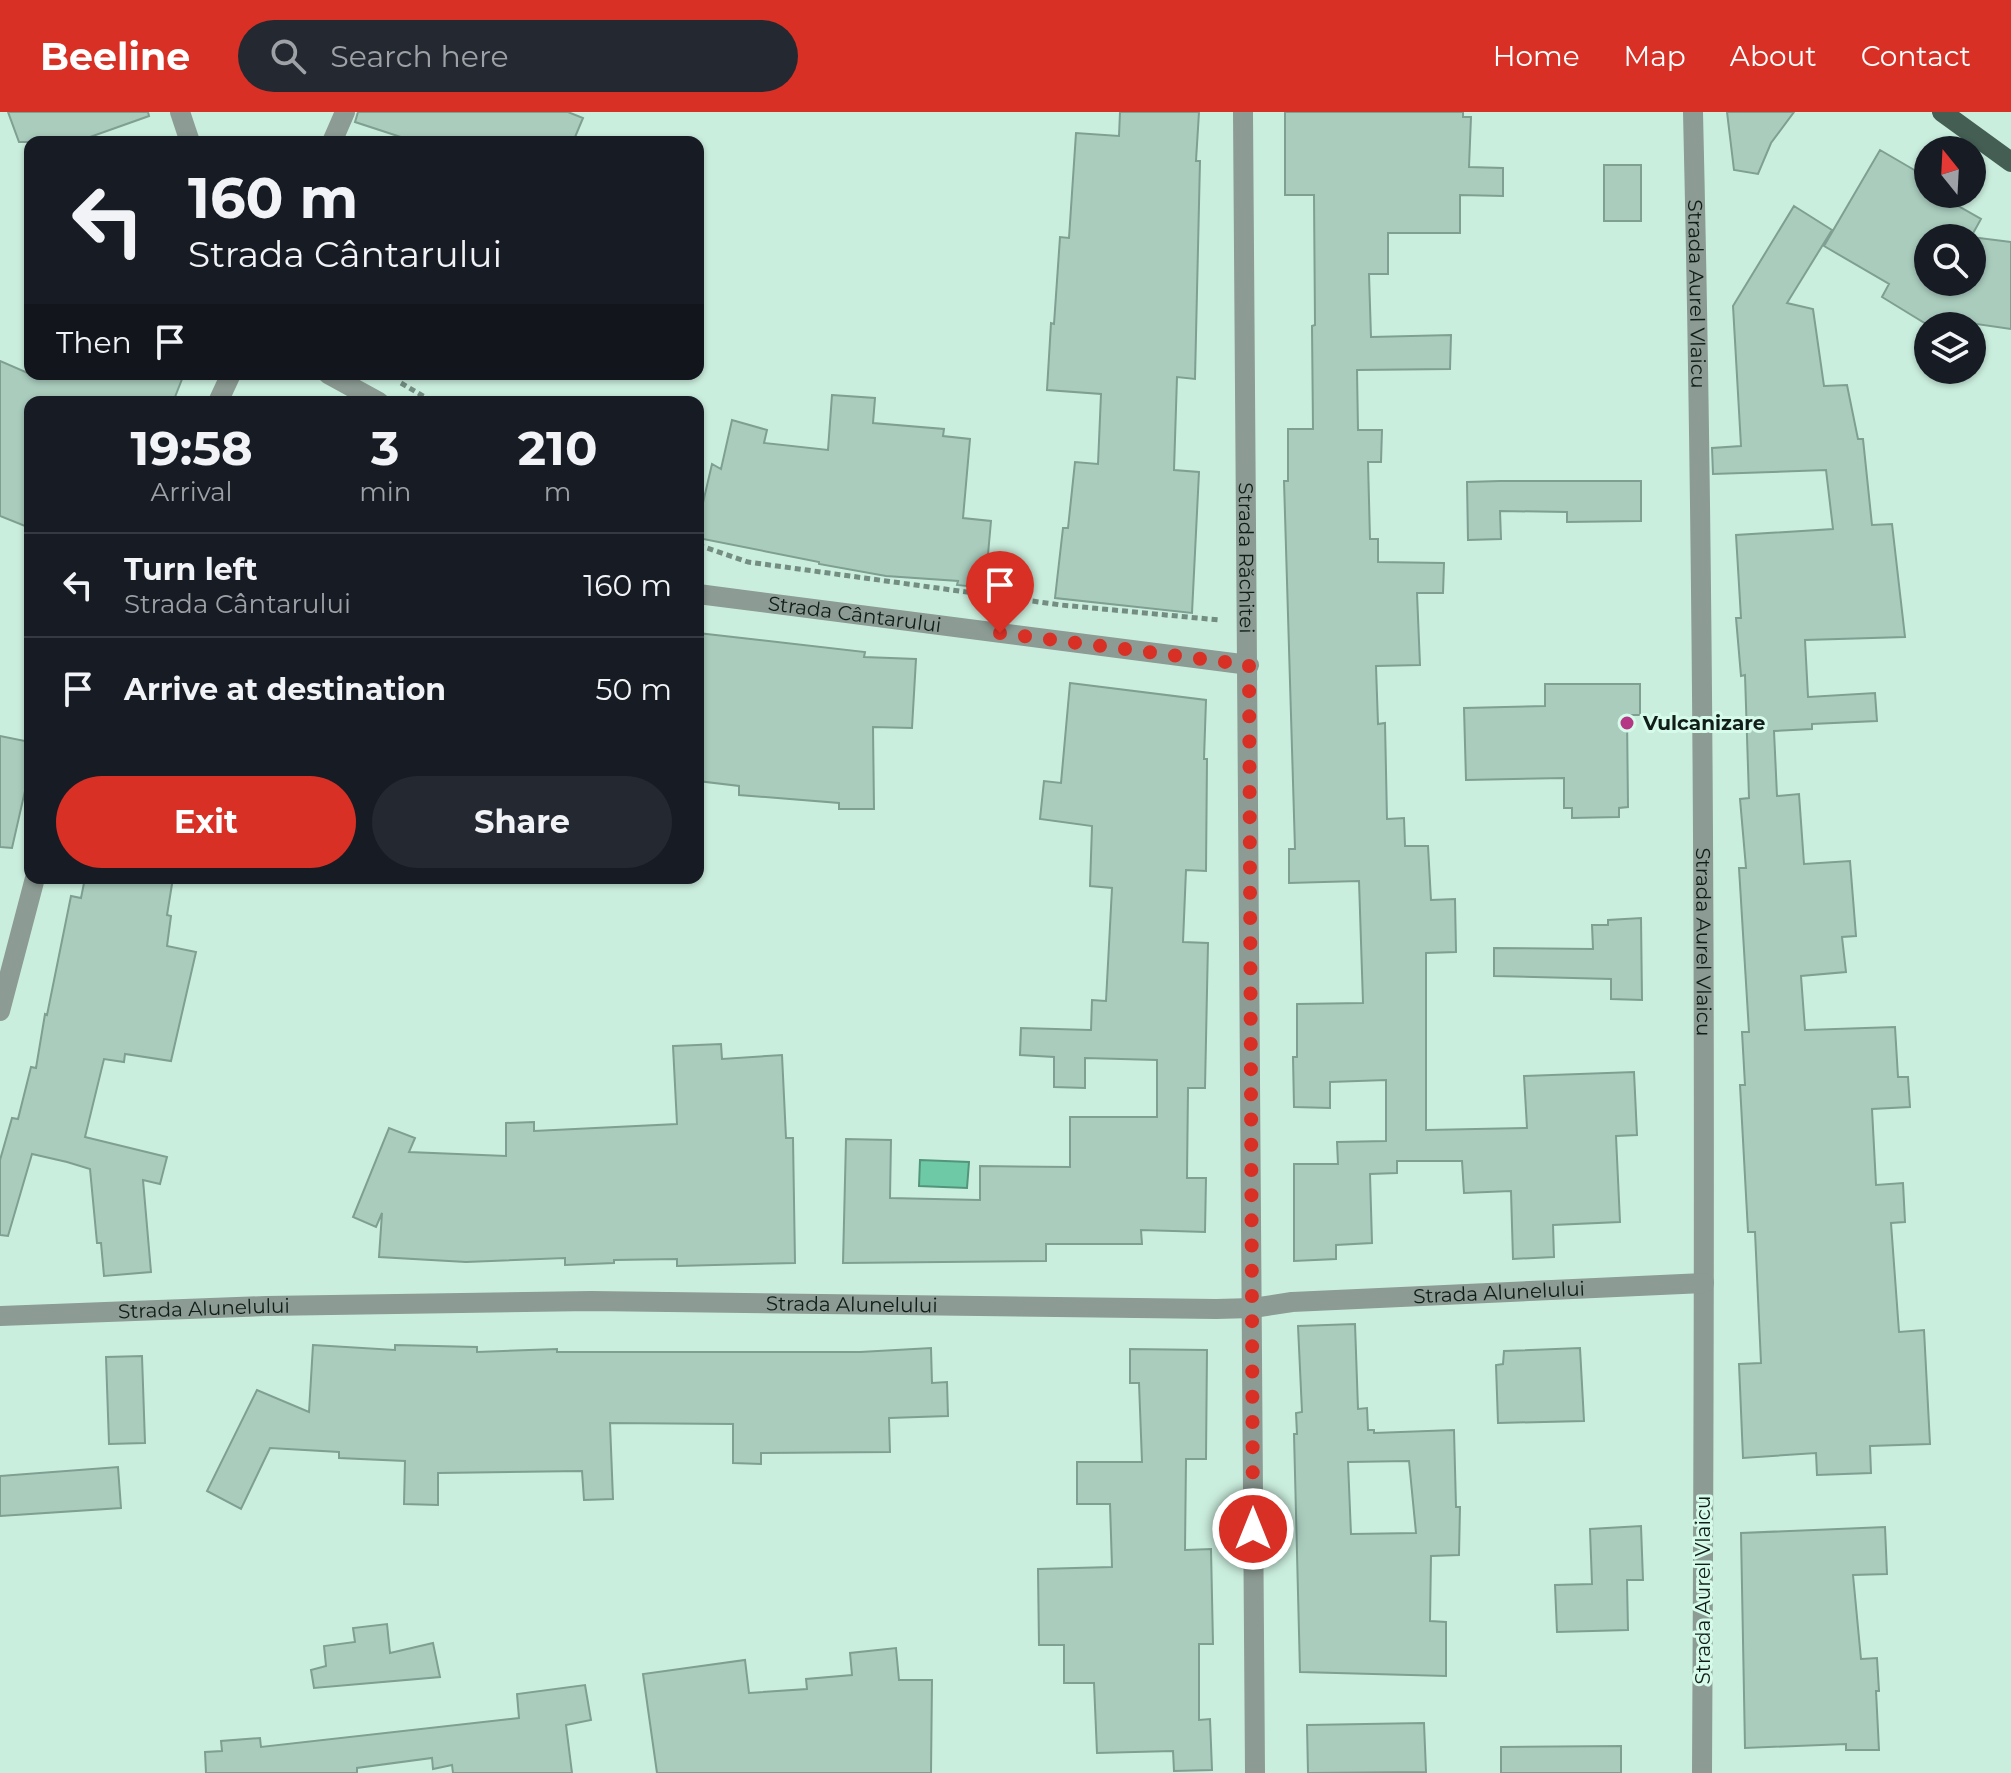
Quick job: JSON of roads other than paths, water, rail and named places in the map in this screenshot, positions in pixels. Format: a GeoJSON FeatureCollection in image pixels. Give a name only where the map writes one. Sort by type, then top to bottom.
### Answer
{"type":"FeatureCollection","features":[{"type":"Feature","properties":{"kind":"main road"},"geometry":{"type":"LineString","coordinates":[[1942,112],[2011,162]]}},
{"type":"Feature","properties":{"kind":"street"},"geometry":{"type":"LineString","coordinates":[[180,112],[188,136]]}},
{"type":"Feature","properties":{"kind":"street"},"geometry":{"type":"LineString","coordinates":[[335,136],[345,112]]}},
{"type":"Feature","properties":{"kind":"street","name":"Strada Răchitei"},"geometry":{"type":"LineString","coordinates":[[1243,112],[1255,1773]]}},
{"type":"Feature","properties":{"kind":"street","name":"Strada Aurel Vlaicu"},"geometry":{"type":"LineString","coordinates":[[1693,112],[1699,392],[1704,1283],[1702,1773]]}},
{"type":"Feature","properties":{"kind":"street"},"geometry":{"type":"LineString","coordinates":[[339,380],[368,396]]}},
{"type":"Feature","properties":{"kind":"street","name":"Strada Cântarului"},"geometry":{"type":"LineString","coordinates":[[704,595],[1249,665]]}},
{"type":"Feature","properties":{"kind":"street"},"geometry":{"type":"LineString","coordinates":[[0,1011],[33,884]]}},
{"type":"Feature","properties":{"kind":"street","name":"Strada Alunelului"},"geometry":{"type":"LineString","coordinates":[[0,1316],[266,1306],[591,1301],[1253,1308],[1292,1302],[1704,1283]]}},
{"type":"Feature","properties":{"kind":"place","name":"Vulcanizare"},"geometry":{"type":"Point","coordinates":[1627,723]}}]}
